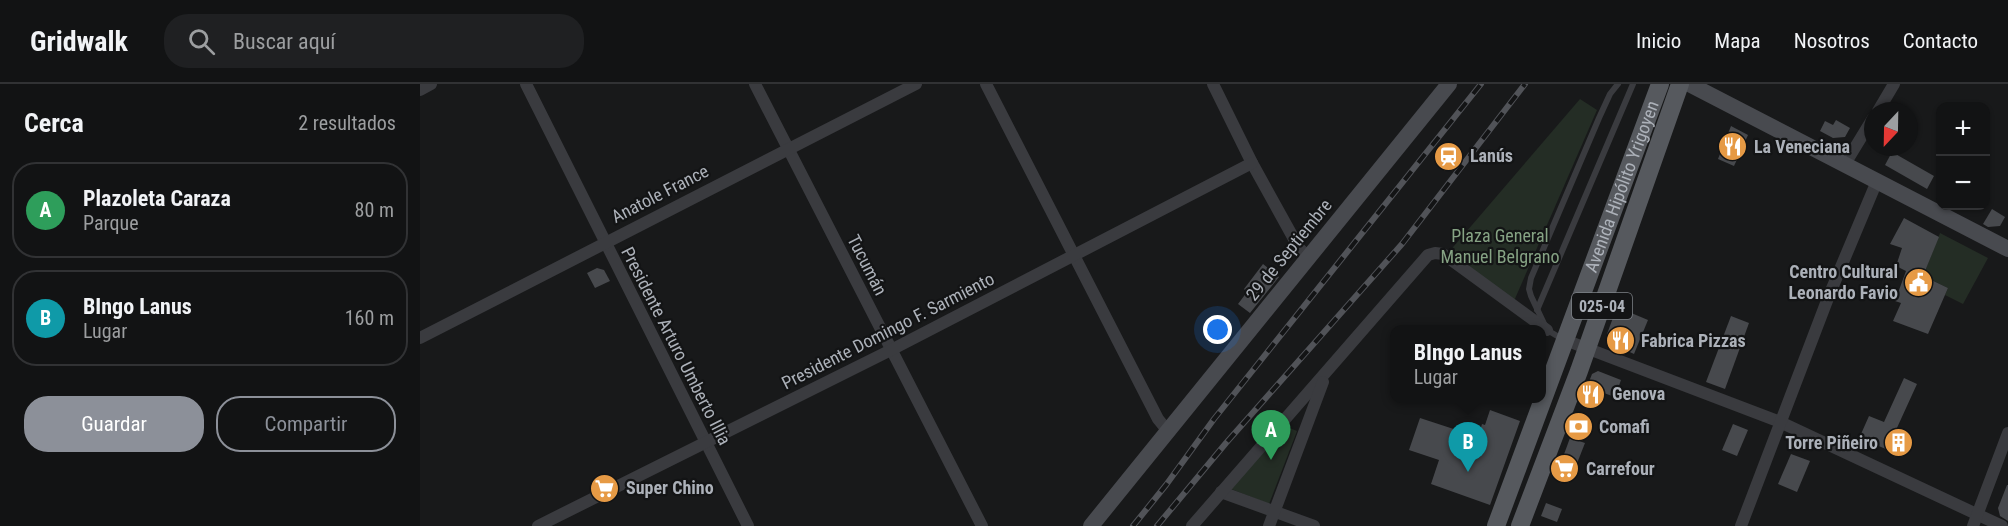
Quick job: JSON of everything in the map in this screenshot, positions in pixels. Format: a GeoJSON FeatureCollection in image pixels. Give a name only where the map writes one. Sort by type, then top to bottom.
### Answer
{"type":"FeatureCollection","features":[{"type":"Feature","properties":{"kind":"main road","name":"Avenida Hipólito Yrigoyen"},"geometry":{"type":"LineString","coordinates":[[1546,391],[1660,84]]}},
{"type":"Feature","properties":{"kind":"main road","name":"Avenida Hipólito Yrigoyen"},"geometry":{"type":"LineString","coordinates":[[1520,526],[1586,349],[1680,84]]}},
{"type":"Feature","properties":{"kind":"main road","name":"Avenida Hipólito Yrigoyen"},"geometry":{"type":"LineString","coordinates":[[1496,526],[1542,403]]}},
{"type":"Feature","properties":{"kind":"street"},"geometry":{"type":"LineString","coordinates":[[420,90],[431,84]]}},
{"type":"Feature","properties":{"kind":"street","name":"Presidente Arturo Umberto Illia"},"geometry":{"type":"LineString","coordinates":[[526,84],[747,526]]}},
{"type":"Feature","properties":{"kind":"street","name":"Tucumán"},"geometry":{"type":"LineString","coordinates":[[755,84],[982,526]]}},
{"type":"Feature","properties":{"kind":"street","name":"Anatole France"},"geometry":{"type":"LineString","coordinates":[[420,338],[916,84]]}},
{"type":"Feature","properties":{"kind":"street"},"geometry":{"type":"LineString","coordinates":[[986,84],[1073,257],[1158,419],[1167,430]]}},
{"type":"Feature","properties":{"kind":"street"},"geometry":{"type":"LineString","coordinates":[[1213,84],[1252,163],[1299,248],[1308,257]]}},
{"type":"Feature","properties":{"kind":"street","name":"29 de Septiembre"},"geometry":{"type":"LineString","coordinates":[[1091,526],[1449,84]]}},
{"type":"Feature","properties":{"kind":"street"},"geometry":{"type":"LineString","coordinates":[[1689,84],[1877,181],[2006,242]]}},
{"type":"Feature","properties":{"kind":"street"},"geometry":{"type":"LineString","coordinates":[[1883,102],[1894,84]]}},
{"type":"Feature","properties":{"kind":"street"},"geometry":{"type":"LineString","coordinates":[[1845,164],[1864,133]]}},
{"type":"Feature","properties":{"kind":"street","name":"Presidente Domingo F. Sarmiento"},"geometry":{"type":"LineString","coordinates":[[538,526],[891,350],[1252,163]]}},
{"type":"Feature","properties":{"kind":"street"},"geometry":{"type":"LineString","coordinates":[[1741,526],[1828,297],[1877,181]]}},
{"type":"Feature","properties":{"kind":"street"},"geometry":{"type":"LineString","coordinates":[[1192,526],[1428,255],[1443,254],[1540,325]]}},
{"type":"Feature","properties":{"kind":"street"},"geometry":{"type":"LineString","coordinates":[[1565,340],[1780,422],[1975,520],[2002,526]]}},
{"type":"Feature","properties":{"kind":"street"},"geometry":{"type":"LineString","coordinates":[[1269,526],[1325,375]]}},
{"type":"Feature","properties":{"kind":"street"},"geometry":{"type":"LineString","coordinates":[[1975,520],[2008,433]]}},
{"type":"Feature","properties":{"kind":"street"},"geometry":{"type":"LineString","coordinates":[[1221,492],[1314,526]]}},
{"type":"Feature","properties":{"kind":"lane"},"geometry":{"type":"LineString","coordinates":[[1544,325],[1529,289],[1531,278],[1610,94],[1618,84]]}},
{"type":"Feature","properties":{"kind":"lane"},"geometry":{"type":"LineString","coordinates":[[1537,310],[1633,84]]}},
{"type":"Feature","properties":{"kind":"lane"},"geometry":{"type":"LineString","coordinates":[[1547,330],[1565,340]]}},
{"type":"Feature","properties":{"kind":"green space","name":"Plaza General Manuel Belgrano"},"geometry":{"type":"Polygon","coordinates":[[[1580,99],[1597,110],[1514,301],[1448,253],[1580,99]]]}},
{"type":"Feature","properties":{"kind":"green space"},"geometry":{"type":"Polygon","coordinates":[[[1940,233],[1988,258],[1963,304],[1945,295],[1948,288],[1923,276],[1940,233]]]}},
{"type":"Feature","properties":{"kind":"green space"},"geometry":{"type":"Polygon","coordinates":[[[1285,426],[1297,431],[1269,504],[1231,489],[1285,426]]]}},
{"type":"Feature","properties":{"kind":"building"},"geometry":{"type":"Polygon","coordinates":[[[1836,120],[1850,128],[1845,137],[1833,138],[1820,131],[1825,121],[1833,125],[1836,120]]]}},
{"type":"Feature","properties":{"kind":"building","name":"La Veneciana"},"geometry":{"type":"Polygon","coordinates":[[[1731,126],[1748,135],[1734,166],[1718,159],[1731,126]]]}},
{"type":"Feature","properties":{"kind":"building"},"geometry":{"type":"Polygon","coordinates":[[[1890,156],[1899,156],[1934,176],[1927,189],[1885,165],[1890,156]]]}},
{"type":"Feature","properties":{"kind":"building"},"geometry":{"type":"Polygon","coordinates":[[[1992,209],[2005,217],[2000,226],[1988,227],[1983,224],[1992,209]]]}},
{"type":"Feature","properties":{"kind":"building","name":"Centro Cultural Leonardo Favio"},"geometry":{"type":"Polygon","coordinates":[[[1904,218],[1939,237],[1923,276],[1948,288],[1928,334],[1893,321],[1901,303],[1895,301],[1906,271],[1896,266],[1902,248],[1890,244],[1904,218]]]}},
{"type":"Feature","properties":{"kind":"building"},"geometry":{"type":"Polygon","coordinates":[[[1263,264],[1279,277],[1250,313],[1238,304],[1247,292],[1244,289],[1263,264]]]}},
{"type":"Feature","properties":{"kind":"building"},"geometry":{"type":"Polygon","coordinates":[[[597,268],[604,270],[610,281],[595,288],[587,273],[597,268]]]}},
{"type":"Feature","properties":{"kind":"building"},"geometry":{"type":"Polygon","coordinates":[[[1617,307],[1648,320],[1634,354],[1613,344],[1607,334],[1617,307]]]}},
{"type":"Feature","properties":{"kind":"building"},"geometry":{"type":"Polygon","coordinates":[[[1731,316],[1749,323],[1725,389],[1706,382],[1731,316]]]}},
{"type":"Feature","properties":{"kind":"building"},"geometry":{"type":"Polygon","coordinates":[[[1598,371],[1621,380],[1615,397],[1587,387],[1592,374],[1598,371]]]}},
{"type":"Feature","properties":{"kind":"building"},"geometry":{"type":"Polygon","coordinates":[[[1904,378],[1917,384],[1896,430],[1910,437],[1902,456],[1874,444],[1871,449],[1857,443],[1869,416],[1884,422],[1904,378]]]}},
{"type":"Feature","properties":{"kind":"building"},"geometry":{"type":"Polygon","coordinates":[[[1490,410],[1520,421],[1490,505],[1431,484],[1439,460],[1409,450],[1420,418],[1478,437],[1490,410]]]}},
{"type":"Feature","properties":{"kind":"building"},"geometry":{"type":"Polygon","coordinates":[[[1733,424],[1748,430],[1737,456],[1722,450],[1733,424]]]}},
{"type":"Feature","properties":{"kind":"building"},"geometry":{"type":"Polygon","coordinates":[[[1570,438],[1585,443],[1574,471],[1560,465],[1570,438]]]}},
{"type":"Feature","properties":{"kind":"building"},"geometry":{"type":"Polygon","coordinates":[[[1791,454],[1810,461],[1797,492],[1778,484],[1791,454]]]}},
{"type":"Feature","properties":{"kind":"building"},"geometry":{"type":"Polygon","coordinates":[[[2007,485],[2008,521],[2000,516],[1998,508],[2007,485]]]}},
{"type":"Feature","properties":{"kind":"building"},"geometry":{"type":"Polygon","coordinates":[[[1546,503],[1562,509],[1557,522],[1541,516],[1546,503]]]}},
{"type":"Feature","properties":{"kind":"railway"},"geometry":{"type":"LineString","coordinates":[[1133,526],[1214,419],[1481,84]]}},
{"type":"Feature","properties":{"kind":"railway"},"geometry":{"type":"LineString","coordinates":[[1157,526],[1226,443],[1402,244],[1525,84]]}},
{"type":"Feature","properties":{"kind":"place","name":"La Veneciana"},"geometry":{"type":"Point","coordinates":[1733,147]}},
{"type":"Feature","properties":{"kind":"place","name":"Lanús"},"geometry":{"type":"Point","coordinates":[1449,156]}},
{"type":"Feature","properties":{"kind":"place","name":"Centro Cultural Leonardo Favio"},"geometry":{"type":"Point","coordinates":[1919,282]}},
{"type":"Feature","properties":{"kind":"place","name":"Fabrica Pizzas"},"geometry":{"type":"Point","coordinates":[1620,341]}},
{"type":"Feature","properties":{"kind":"place","name":"Genova"},"geometry":{"type":"Point","coordinates":[1591,394]}},
{"type":"Feature","properties":{"kind":"place","name":"Comafi"},"geometry":{"type":"Point","coordinates":[1578,427]}},
{"type":"Feature","properties":{"kind":"place","name":"Torre Piñeiro"},"geometry":{"type":"Point","coordinates":[1899,443]}},
{"type":"Feature","properties":{"kind":"place","name":"Plazoleta Caraza"},"geometry":{"type":"Point","coordinates":[1271,460]}},
{"type":"Feature","properties":{"kind":"place","name":"Carrefour"},"geometry":{"type":"Point","coordinates":[1565,469]}},
{"type":"Feature","properties":{"kind":"place","name":"BIngo Lanus"},"geometry":{"type":"Point","coordinates":[1468,472]}},
{"type":"Feature","properties":{"kind":"place","name":"Super Chino"},"geometry":{"type":"Point","coordinates":[605,488]}}]}
